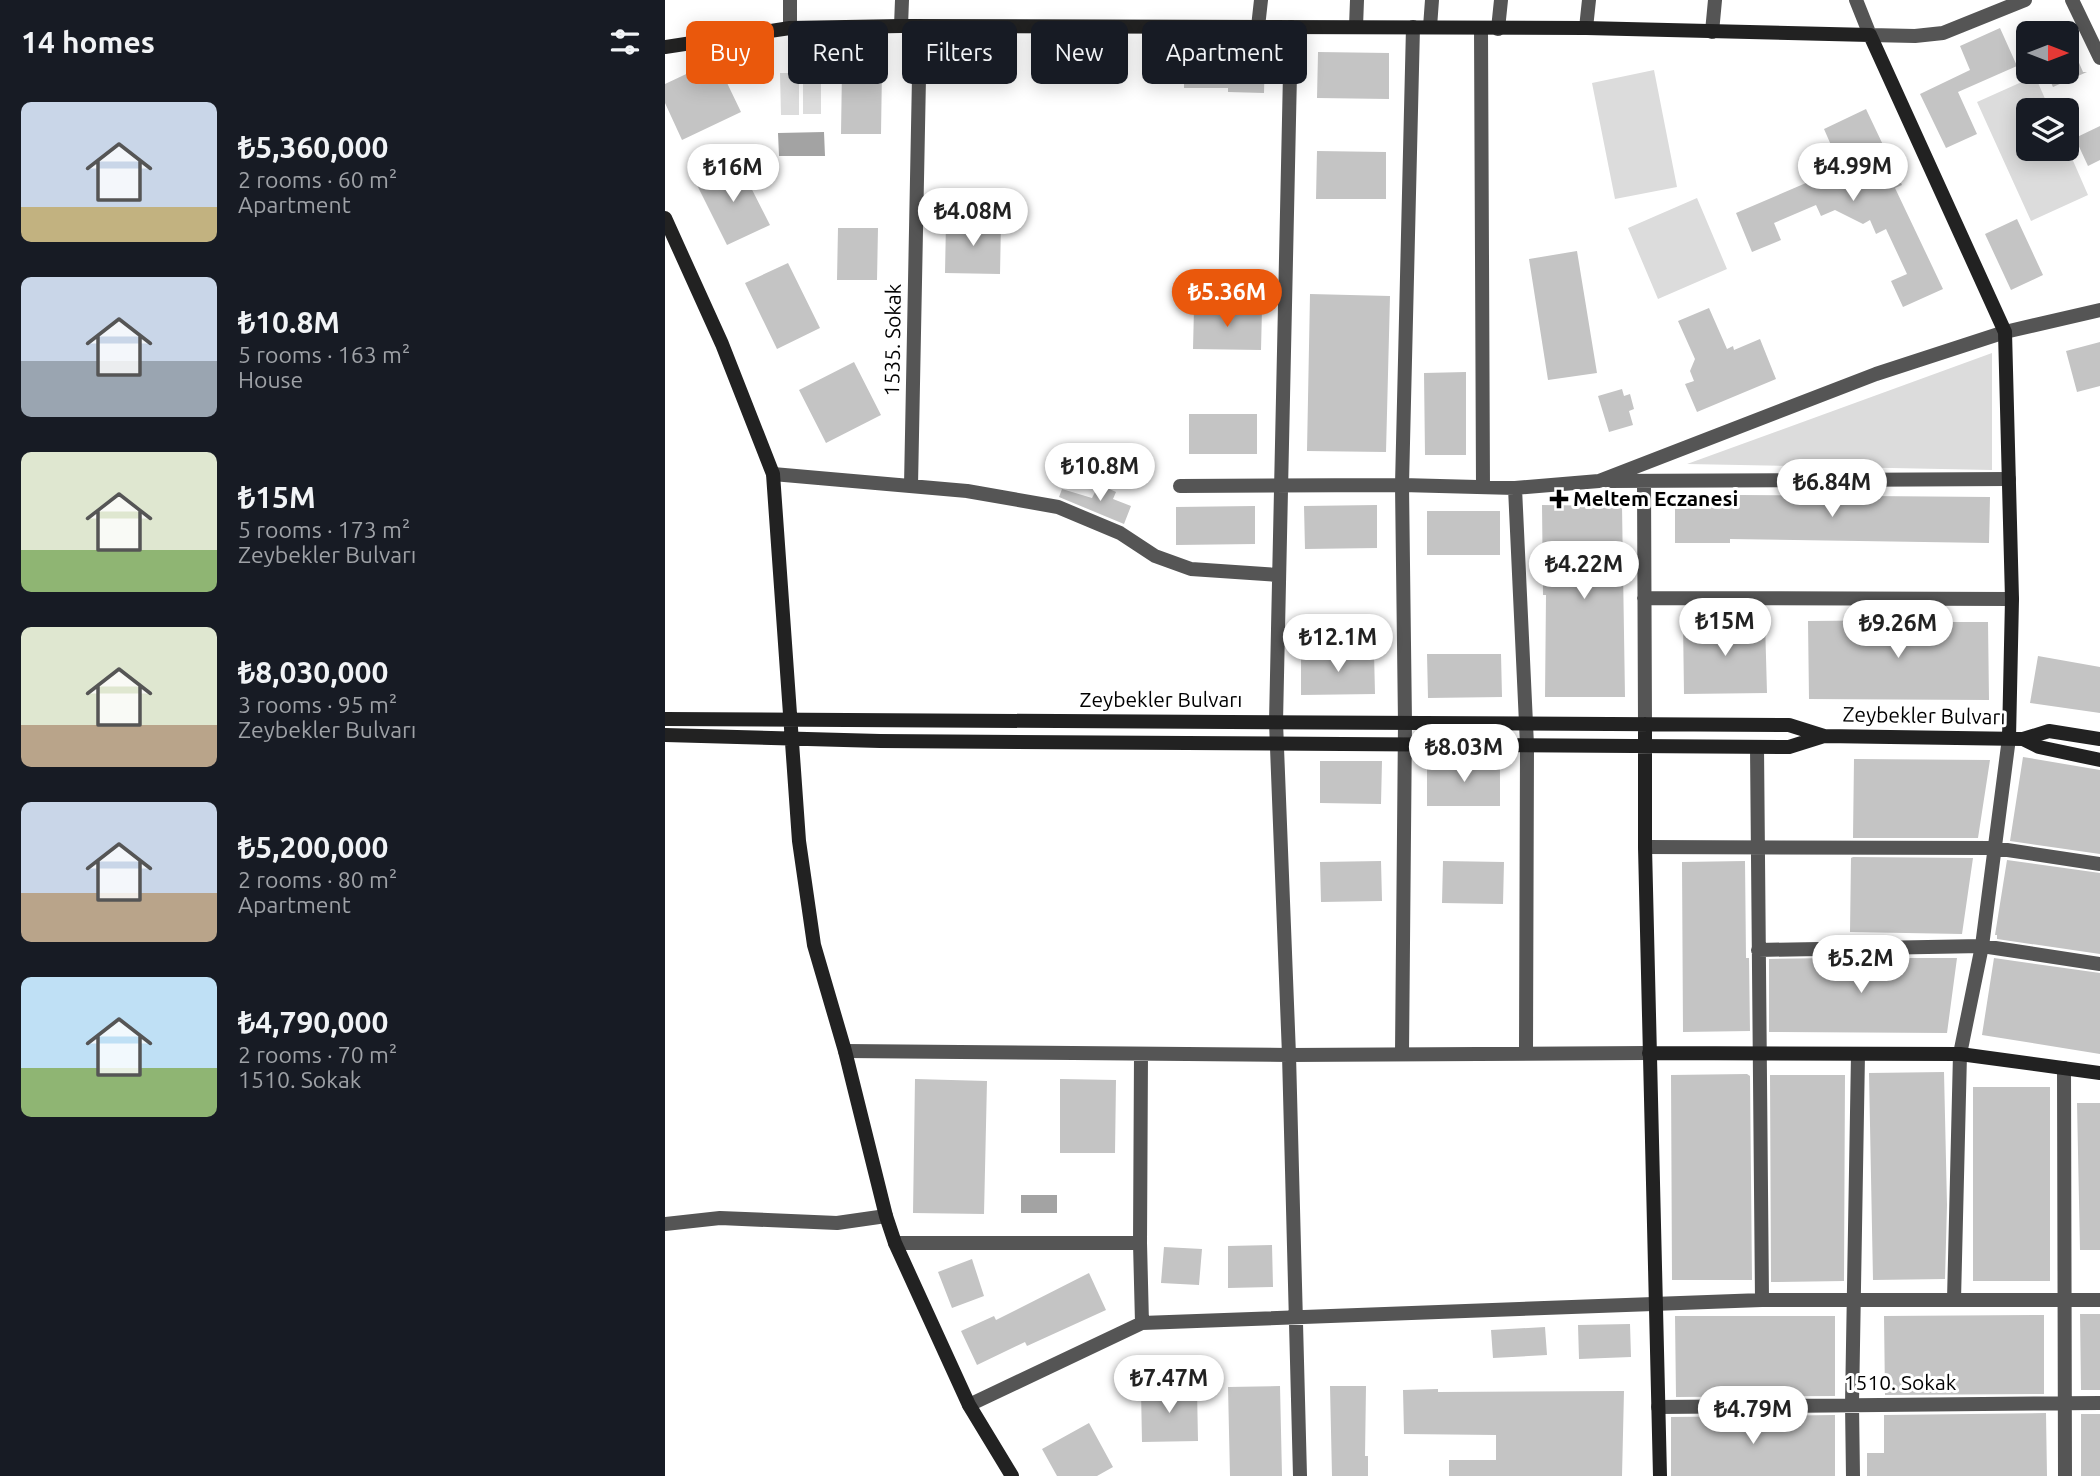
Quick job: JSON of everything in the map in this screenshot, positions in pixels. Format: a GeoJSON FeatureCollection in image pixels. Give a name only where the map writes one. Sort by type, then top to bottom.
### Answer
{"type":"FeatureCollection","features":[{"type":"Feature","properties":{"kind":"street"},"geometry":{"type":"LineString","coordinates":[[790,0],[790,21]]}},
{"type":"Feature","properties":{"kind":"street"},"geometry":{"type":"LineString","coordinates":[[888,26],[901,26],[902,0]]}},
{"type":"Feature","properties":{"kind":"street"},"geometry":{"type":"LineString","coordinates":[[1259,21],[1261,0]]}},
{"type":"Feature","properties":{"kind":"street"},"geometry":{"type":"LineString","coordinates":[[1356,27],[1357,0]]}},
{"type":"Feature","properties":{"kind":"street"},"geometry":{"type":"LineString","coordinates":[[1430,27],[1432,0]]}},
{"type":"Feature","properties":{"kind":"street"},"geometry":{"type":"LineString","coordinates":[[1498,29],[1501,0]]}},
{"type":"Feature","properties":{"kind":"street"},"geometry":{"type":"LineString","coordinates":[[1586,28],[1589,0]]}},
{"type":"Feature","properties":{"kind":"street"},"geometry":{"type":"LineString","coordinates":[[1712,32],[1715,0]]}},
{"type":"Feature","properties":{"kind":"street"},"geometry":{"type":"LineString","coordinates":[[1856,0],[2005,332],[2016,738],[1994,848],[1982,946],[1960,1054],[1954,1300]]}},
{"type":"Feature","properties":{"kind":"street"},"geometry":{"type":"LineString","coordinates":[[1307,27],[1586,28],[1915,36],[1943,33],[2025,0]]}},
{"type":"Feature","properties":{"kind":"street"},"geometry":{"type":"LineString","coordinates":[[2073,0],[2100,58]]}},
{"type":"Feature","properties":{"kind":"street"},"geometry":{"type":"LineString","coordinates":[[1017,26],[1142,27]]}},
{"type":"Feature","properties":{"kind":"street"},"geometry":{"type":"LineString","coordinates":[[1402,1054],[1405,723],[1402,485],[1413,27]]}},
{"type":"Feature","properties":{"kind":"street"},"geometry":{"type":"LineString","coordinates":[[665,47],[788,28]]}},
{"type":"Feature","properties":{"kind":"street"},"geometry":{"type":"LineString","coordinates":[[1482,28],[1483,487]]}},
{"type":"Feature","properties":{"kind":"street","name":"1535. Sokak"},"geometry":{"type":"LineString","coordinates":[[911,486],[919,84]]}},
{"type":"Feature","properties":{"kind":"street"},"geometry":{"type":"LineString","coordinates":[[1290,84],[1279,485],[1276,744],[1289,1055],[1300,1476]]}},
{"type":"Feature","properties":{"kind":"street"},"geometry":{"type":"LineString","coordinates":[[665,218],[722,344],[772,474],[799,841],[814,945],[845,1051],[886,1216],[895,1243],[969,1405],[1012,1476]]}},
{"type":"Feature","properties":{"kind":"street"},"geometry":{"type":"LineString","coordinates":[[1599,481],[1876,374],[2005,332],[2100,310]]}},
{"type":"Feature","properties":{"kind":"street"},"geometry":{"type":"LineString","coordinates":[[772,474],[967,491],[1058,508],[1119,533],[1155,556],[1191,569],[1278,575]]}},
{"type":"Feature","properties":{"kind":"street"},"geometry":{"type":"LineString","coordinates":[[1180,486],[1402,485],[1515,488],[1599,481],[2009,479]]}},
{"type":"Feature","properties":{"kind":"street"},"geometry":{"type":"LineString","coordinates":[[1644,481],[1645,847],[1660,1476]]}},
{"type":"Feature","properties":{"kind":"street"},"geometry":{"type":"LineString","coordinates":[[1515,488],[1527,746],[1525,1052]]}},
{"type":"Feature","properties":{"kind":"street"},"geometry":{"type":"LineString","coordinates":[[1644,598],[2012,599]]}},
{"type":"Feature","properties":{"kind":"street","name":"Zeybekler Bulvarı"},"geometry":{"type":"LineString","coordinates":[[665,719],[1789,725],[1823,736],[2016,738],[2049,731],[2100,739]]}},
{"type":"Feature","properties":{"kind":"street"},"geometry":{"type":"LineString","coordinates":[[1024,720],[1024,742]]}},
{"type":"Feature","properties":{"kind":"street","name":"Zeybekler Bulvarı"},"geometry":{"type":"LineString","coordinates":[[665,735],[1024,742],[1757,747],[1789,747],[1823,736]]}},
{"type":"Feature","properties":{"kind":"street","name":"Zeybekler Bulvarı"},"geometry":{"type":"LineString","coordinates":[[2016,738],[2039,747],[2100,760]]}},
{"type":"Feature","properties":{"kind":"street"},"geometry":{"type":"LineString","coordinates":[[1757,747],[1762,1300]]}},
{"type":"Feature","properties":{"kind":"street"},"geometry":{"type":"LineString","coordinates":[[1645,847],[1994,848],[2100,864]]}},
{"type":"Feature","properties":{"kind":"street"},"geometry":{"type":"LineString","coordinates":[[1758,950],[1982,946],[2100,964]]}},
{"type":"Feature","properties":{"kind":"street"},"geometry":{"type":"LineString","coordinates":[[845,1051],[1289,1055],[1525,1052],[1960,1054],[2100,1073]]}},
{"type":"Feature","properties":{"kind":"street"},"geometry":{"type":"LineString","coordinates":[[1141,1054],[1142,1323]]}},
{"type":"Feature","properties":{"kind":"street"},"geometry":{"type":"LineString","coordinates":[[1853,1476],[1858,1054]]}},
{"type":"Feature","properties":{"kind":"street"},"geometry":{"type":"LineString","coordinates":[[2064,1068],[2065,1476]]}},
{"type":"Feature","properties":{"kind":"street"},"geometry":{"type":"LineString","coordinates":[[665,1224],[720,1218],[837,1223],[886,1216]]}},
{"type":"Feature","properties":{"kind":"street"},"geometry":{"type":"LineString","coordinates":[[895,1243],[1140,1243]]}},
{"type":"Feature","properties":{"kind":"street"},"geometry":{"type":"LineString","coordinates":[[969,1405],[1142,1323],[1762,1300],[2100,1300]]}},
{"type":"Feature","properties":{"kind":"street","name":"1510. Sokak"},"geometry":{"type":"LineString","coordinates":[[1658,1407],[2100,1404]]}},
{"type":"Feature","properties":{"kind":"shaded area"},"geometry":{"type":"Polygon","coordinates":[[[1654,70],[1677,187],[1615,199],[1592,83],[1654,70]]]}},
{"type":"Feature","properties":{"kind":"shaded area"},"geometry":{"type":"Polygon","coordinates":[[[780,73],[788,73],[788,84],[799,84],[799,115],[781,115],[780,73]]]}},
{"type":"Feature","properties":{"kind":"shaded area"},"geometry":{"type":"Polygon","coordinates":[[[803,84],[821,84],[821,114],[803,114],[803,84]]]}},
{"type":"Feature","properties":{"kind":"shaded area"},"geometry":{"type":"Polygon","coordinates":[[[2017,84],[2039,84],[2045,98],[2016,98],[2016,161],[2073,161],[2088,195],[2031,221],[1977,102],[2017,84]]]}},
{"type":"Feature","properties":{"kind":"shaded area"},"geometry":{"type":"Polygon","coordinates":[[[824,132],[825,156],[779,156],[778,133],[824,132]]]}},
{"type":"Feature","properties":{"kind":"shaded area"},"geometry":{"type":"Polygon","coordinates":[[[1697,198],[1727,269],[1658,299],[1628,228],[1697,198]]]}},
{"type":"Feature","properties":{"kind":"shaded area"},"geometry":{"type":"Polygon","coordinates":[[[1992,353],[1992,470],[1687,464],[1992,353]]]}},
{"type":"Feature","properties":{"kind":"shaded area"},"geometry":{"type":"Polygon","coordinates":[[[1021,1195],[1057,1195],[1057,1213],[1021,1213],[1021,1195]]]}},
{"type":"Feature","properties":{"kind":"building"},"geometry":{"type":"Polygon","coordinates":[[[2000,28],[2016,66],[1958,92],[1977,134],[1946,148],[1920,94],[1970,70],[1960,46],[2000,28]]]}},
{"type":"Feature","properties":{"kind":"building"},"geometry":{"type":"Polygon","coordinates":[[[1318,52],[1389,53],[1389,99],[1317,98],[1318,52]]]}},
{"type":"Feature","properties":{"kind":"building"},"geometry":{"type":"Polygon","coordinates":[[[2079,63],[2083,72],[2087,72],[2079,76],[2079,63]]]}},
{"type":"Feature","properties":{"kind":"building"},"geometry":{"type":"Polygon","coordinates":[[[686,74],[686,84],[728,84],[741,112],[682,140],[665,103],[665,84],[686,74]]]}},
{"type":"Feature","properties":{"kind":"building"},"geometry":{"type":"Polygon","coordinates":[[[842,84],[882,84],[881,134],[841,134],[842,84]]]}},
{"type":"Feature","properties":{"kind":"building"},"geometry":{"type":"Polygon","coordinates":[[[1184,84],[1264,84],[1264,93],[1228,92],[1228,88],[1184,88],[1184,84]]]}},
{"type":"Feature","properties":{"kind":"building"},"geometry":{"type":"Polygon","coordinates":[[[1866,109],[1902,185],[1895,188],[1943,289],[1903,307],[1891,281],[1907,274],[1886,229],[1876,234],[1870,220],[1863,224],[1835,210],[1821,216],[1816,205],[1774,223],[1781,240],[1752,252],[1736,213],[1841,168],[1824,129],[1866,109]]]}},
{"type":"Feature","properties":{"kind":"building"},"geometry":{"type":"Polygon","coordinates":[[[2100,126],[2100,160],[2088,166],[2079,147],[2079,136],[2100,126]]]}},
{"type":"Feature","properties":{"kind":"building"},"geometry":{"type":"Polygon","coordinates":[[[1317,151],[1386,152],[1386,199],[1316,199],[1317,151]]]}},
{"type":"Feature","properties":{"kind":"building"},"geometry":{"type":"Polygon","coordinates":[[[738,162],[770,225],[727,245],[696,183],[738,162]]]}},
{"type":"Feature","properties":{"kind":"building"},"geometry":{"type":"Polygon","coordinates":[[[2017,219],[2043,275],[2011,290],[1985,234],[2017,219]]]}},
{"type":"Feature","properties":{"kind":"building"},"geometry":{"type":"Polygon","coordinates":[[[946,222],[1001,223],[1000,274],[945,273],[946,222]]]}},
{"type":"Feature","properties":{"kind":"building"},"geometry":{"type":"Polygon","coordinates":[[[838,228],[878,228],[877,280],[837,280],[838,228]]]}},
{"type":"Feature","properties":{"kind":"building"},"geometry":{"type":"Polygon","coordinates":[[[1577,251],[1597,373],[1548,380],[1529,259],[1577,251]]]}},
{"type":"Feature","properties":{"kind":"building"},"geometry":{"type":"Polygon","coordinates":[[[788,263],[820,328],[777,349],[745,283],[788,263]]]}},
{"type":"Feature","properties":{"kind":"building"},"geometry":{"type":"Polygon","coordinates":[[[1310,294],[1390,296],[1386,452],[1307,451],[1310,294]]]}},
{"type":"Feature","properties":{"kind":"building"},"geometry":{"type":"Polygon","coordinates":[[[1194,308],[1262,309],[1261,350],[1193,349],[1194,308]]]}},
{"type":"Feature","properties":{"kind":"building"},"geometry":{"type":"Polygon","coordinates":[[[1709,308],[1727,349],[1733,346],[1734,350],[1760,339],[1776,379],[1697,412],[1685,384],[1694,381],[1690,371],[1695,359],[1678,321],[1709,308]]]}},
{"type":"Feature","properties":{"kind":"building"},"geometry":{"type":"Polygon","coordinates":[[[2100,342],[2100,386],[2077,392],[2066,351],[2100,342]]]}},
{"type":"Feature","properties":{"kind":"building"},"geometry":{"type":"Polygon","coordinates":[[[854,362],[881,415],[826,443],[799,390],[854,362]]]}},
{"type":"Feature","properties":{"kind":"building"},"geometry":{"type":"Polygon","coordinates":[[[1466,372],[1466,455],[1425,455],[1424,373],[1466,372]]]}},
{"type":"Feature","properties":{"kind":"building"},"geometry":{"type":"Polygon","coordinates":[[[1622,389],[1624,396],[1630,394],[1634,409],[1629,411],[1633,425],[1609,432],[1598,396],[1622,389]]]}},
{"type":"Feature","properties":{"kind":"building"},"geometry":{"type":"Polygon","coordinates":[[[1189,414],[1257,414],[1257,454],[1189,454],[1189,414]]]}},
{"type":"Feature","properties":{"kind":"building"},"geometry":{"type":"Polygon","coordinates":[[[1099,484],[1116,492],[1113,499],[1131,506],[1124,524],[1059,497],[1062,489],[1092,498],[1099,484]]]}},
{"type":"Feature","properties":{"kind":"building"},"geometry":{"type":"Polygon","coordinates":[[[1675,496],[1990,497],[1989,543],[1730,539],[1730,543],[1675,543],[1675,496]]]}},
{"type":"Feature","properties":{"kind":"building"},"geometry":{"type":"Polygon","coordinates":[[[1377,505],[1377,548],[1305,549],[1304,506],[1377,505]]]}},
{"type":"Feature","properties":{"kind":"building"},"geometry":{"type":"Polygon","coordinates":[[[1542,505],[1622,506],[1625,697],[1545,697],[1546,595],[1543,595],[1542,505]]]}},
{"type":"Feature","properties":{"kind":"building"},"geometry":{"type":"Polygon","coordinates":[[[1255,506],[1255,544],[1176,545],[1176,507],[1255,506]]]}},
{"type":"Feature","properties":{"kind":"building"},"geometry":{"type":"Polygon","coordinates":[[[1427,511],[1500,511],[1500,555],[1427,555],[1427,511]]]}},
{"type":"Feature","properties":{"kind":"building"},"geometry":{"type":"Polygon","coordinates":[[[1765,621],[1767,693],[1684,694],[1683,622],[1765,621]]]}},
{"type":"Feature","properties":{"kind":"building"},"geometry":{"type":"Polygon","coordinates":[[[1808,621],[1988,622],[1989,700],[1809,699],[1808,621]]]}},
{"type":"Feature","properties":{"kind":"building"},"geometry":{"type":"Polygon","coordinates":[[[1374,652],[1375,694],[1301,695],[1301,653],[1374,652]]]}},
{"type":"Feature","properties":{"kind":"building"},"geometry":{"type":"Polygon","coordinates":[[[1427,654],[1501,654],[1502,697],[1428,698],[1427,654]]]}},
{"type":"Feature","properties":{"kind":"building"},"geometry":{"type":"Polygon","coordinates":[[[2038,656],[2100,667],[2100,713],[2030,703],[2038,656]]]}},
{"type":"Feature","properties":{"kind":"building"},"geometry":{"type":"Polygon","coordinates":[[[2023,757],[2100,770],[2100,854],[2010,841],[2023,757]]]}},
{"type":"Feature","properties":{"kind":"building"},"geometry":{"type":"Polygon","coordinates":[[[1854,759],[1990,760],[1978,838],[1853,838],[1854,759]]]}},
{"type":"Feature","properties":{"kind":"building"},"geometry":{"type":"Polygon","coordinates":[[[1320,761],[1382,761],[1381,804],[1320,803],[1320,761]]]}},
{"type":"Feature","properties":{"kind":"building"},"geometry":{"type":"Polygon","coordinates":[[[1427,762],[1500,762],[1500,806],[1427,806],[1427,762]]]}},
{"type":"Feature","properties":{"kind":"building"},"geometry":{"type":"Polygon","coordinates":[[[1853,857],[1973,858],[1962,934],[1850,932],[1853,857]]]}},
{"type":"Feature","properties":{"kind":"building"},"geometry":{"type":"Polygon","coordinates":[[[2007,860],[2100,873],[2100,954],[1997,939],[1995,935],[2007,860]]]}},
{"type":"Feature","properties":{"kind":"building"},"geometry":{"type":"Polygon","coordinates":[[[1381,861],[1382,901],[1321,902],[1320,862],[1381,861]]]}},
{"type":"Feature","properties":{"kind":"building"},"geometry":{"type":"Polygon","coordinates":[[[1443,861],[1504,862],[1503,904],[1442,903],[1443,861]]]}},
{"type":"Feature","properties":{"kind":"building"},"geometry":{"type":"Polygon","coordinates":[[[1745,861],[1750,1031],[1683,1032],[1682,862],[1745,861]]]}},
{"type":"Feature","properties":{"kind":"building"},"geometry":{"type":"Polygon","coordinates":[[[1957,958],[1947,1033],[1769,1032],[1769,959],[1957,958]]]}},
{"type":"Feature","properties":{"kind":"building"},"geometry":{"type":"Polygon","coordinates":[[[1994,958],[2100,973],[2100,1054],[1982,1035],[1994,958]]]}},
{"type":"Feature","properties":{"kind":"building"},"geometry":{"type":"Polygon","coordinates":[[[1944,1072],[1947,1205],[1945,1279],[1873,1280],[1869,1073],[1944,1072]]]}},
{"type":"Feature","properties":{"kind":"building"},"geometry":{"type":"Polygon","coordinates":[[[1671,1075],[1750,1076],[1752,1280],[1672,1280],[1671,1075]]]}},
{"type":"Feature","properties":{"kind":"building"},"geometry":{"type":"Polygon","coordinates":[[[1770,1075],[1845,1075],[1844,1281],[1771,1282],[1770,1075]]]}},
{"type":"Feature","properties":{"kind":"building"},"geometry":{"type":"Polygon","coordinates":[[[915,1079],[987,1081],[984,1214],[913,1213],[915,1079]]]}},
{"type":"Feature","properties":{"kind":"building"},"geometry":{"type":"Polygon","coordinates":[[[1060,1079],[1116,1080],[1115,1153],[1060,1153],[1060,1079]]]}},
{"type":"Feature","properties":{"kind":"building"},"geometry":{"type":"Polygon","coordinates":[[[1973,1087],[2050,1087],[2050,1281],[1973,1281],[1973,1087]]]}},
{"type":"Feature","properties":{"kind":"building"},"geometry":{"type":"Polygon","coordinates":[[[2077,1103],[2100,1103],[2100,1250],[2080,1250],[2077,1103]]]}},
{"type":"Feature","properties":{"kind":"building"},"geometry":{"type":"Polygon","coordinates":[[[1272,1245],[1273,1287],[1228,1288],[1228,1246],[1272,1245]]]}},
{"type":"Feature","properties":{"kind":"building"},"geometry":{"type":"Polygon","coordinates":[[[1164,1247],[1202,1249],[1199,1285],[1161,1283],[1164,1247]]]}},
{"type":"Feature","properties":{"kind":"building"},"geometry":{"type":"Polygon","coordinates":[[[972,1259],[984,1296],[952,1308],[938,1272],[972,1259]]]}},
{"type":"Feature","properties":{"kind":"building"},"geometry":{"type":"Polygon","coordinates":[[[1089,1273],[1106,1310],[1027,1346],[1025,1342],[977,1365],[961,1331],[994,1316],[996,1320],[1089,1273]]]}},
{"type":"Feature","properties":{"kind":"building"},"geometry":{"type":"Polygon","coordinates":[[[2080,1314],[2100,1314],[2100,1390],[2081,1390],[2080,1314]]]}},
{"type":"Feature","properties":{"kind":"building"},"geometry":{"type":"Polygon","coordinates":[[[2044,1315],[2044,1394],[1885,1395],[1884,1316],[2044,1315]]]}},
{"type":"Feature","properties":{"kind":"building"},"geometry":{"type":"Polygon","coordinates":[[[1675,1316],[1835,1316],[1835,1396],[1676,1397],[1675,1316]]]}},
{"type":"Feature","properties":{"kind":"building"},"geometry":{"type":"Polygon","coordinates":[[[1630,1324],[1631,1357],[1579,1359],[1578,1325],[1630,1324]]]}},
{"type":"Feature","properties":{"kind":"building"},"geometry":{"type":"Polygon","coordinates":[[[1545,1327],[1547,1355],[1493,1358],[1491,1330],[1545,1327]]]}},
{"type":"Feature","properties":{"kind":"building"},"geometry":{"type":"Polygon","coordinates":[[[1280,1386],[1282,1476],[1230,1476],[1228,1387],[1280,1386]]]}},
{"type":"Feature","properties":{"kind":"building"},"geometry":{"type":"Polygon","coordinates":[[[1330,1386],[1366,1386],[1365,1456],[1368,1456],[1368,1476],[1332,1476],[1330,1386]]]}},
{"type":"Feature","properties":{"kind":"building"},"geometry":{"type":"Polygon","coordinates":[[[1197,1389],[1198,1441],[1142,1442],[1141,1390],[1197,1389]]]}},
{"type":"Feature","properties":{"kind":"building"},"geometry":{"type":"Polygon","coordinates":[[[1438,1389],[1438,1392],[1624,1391],[1622,1476],[1449,1476],[1449,1460],[1496,1460],[1496,1435],[1404,1434],[1403,1390],[1438,1389]]]}},
{"type":"Feature","properties":{"kind":"building"},"geometry":{"type":"Polygon","coordinates":[[[2046,1413],[2047,1476],[1867,1476],[1867,1453],[1884,1453],[1884,1415],[2046,1413]]]}},
{"type":"Feature","properties":{"kind":"building"},"geometry":{"type":"Polygon","coordinates":[[[2081,1414],[2100,1414],[2100,1476],[2081,1476],[2081,1414]]]}},
{"type":"Feature","properties":{"kind":"building"},"geometry":{"type":"Polygon","coordinates":[[[1835,1415],[1835,1476],[1671,1476],[1671,1417],[1835,1415]]]}},
{"type":"Feature","properties":{"kind":"building"},"geometry":{"type":"Polygon","coordinates":[[[1089,1423],[1113,1467],[1097,1476],[1057,1476],[1042,1449],[1089,1423]]]}},
{"type":"Feature","properties":{"kind":"place","name":"Meltem Eczanesi"},"geometry":{"type":"Point","coordinates":[1559,499]}}]}
